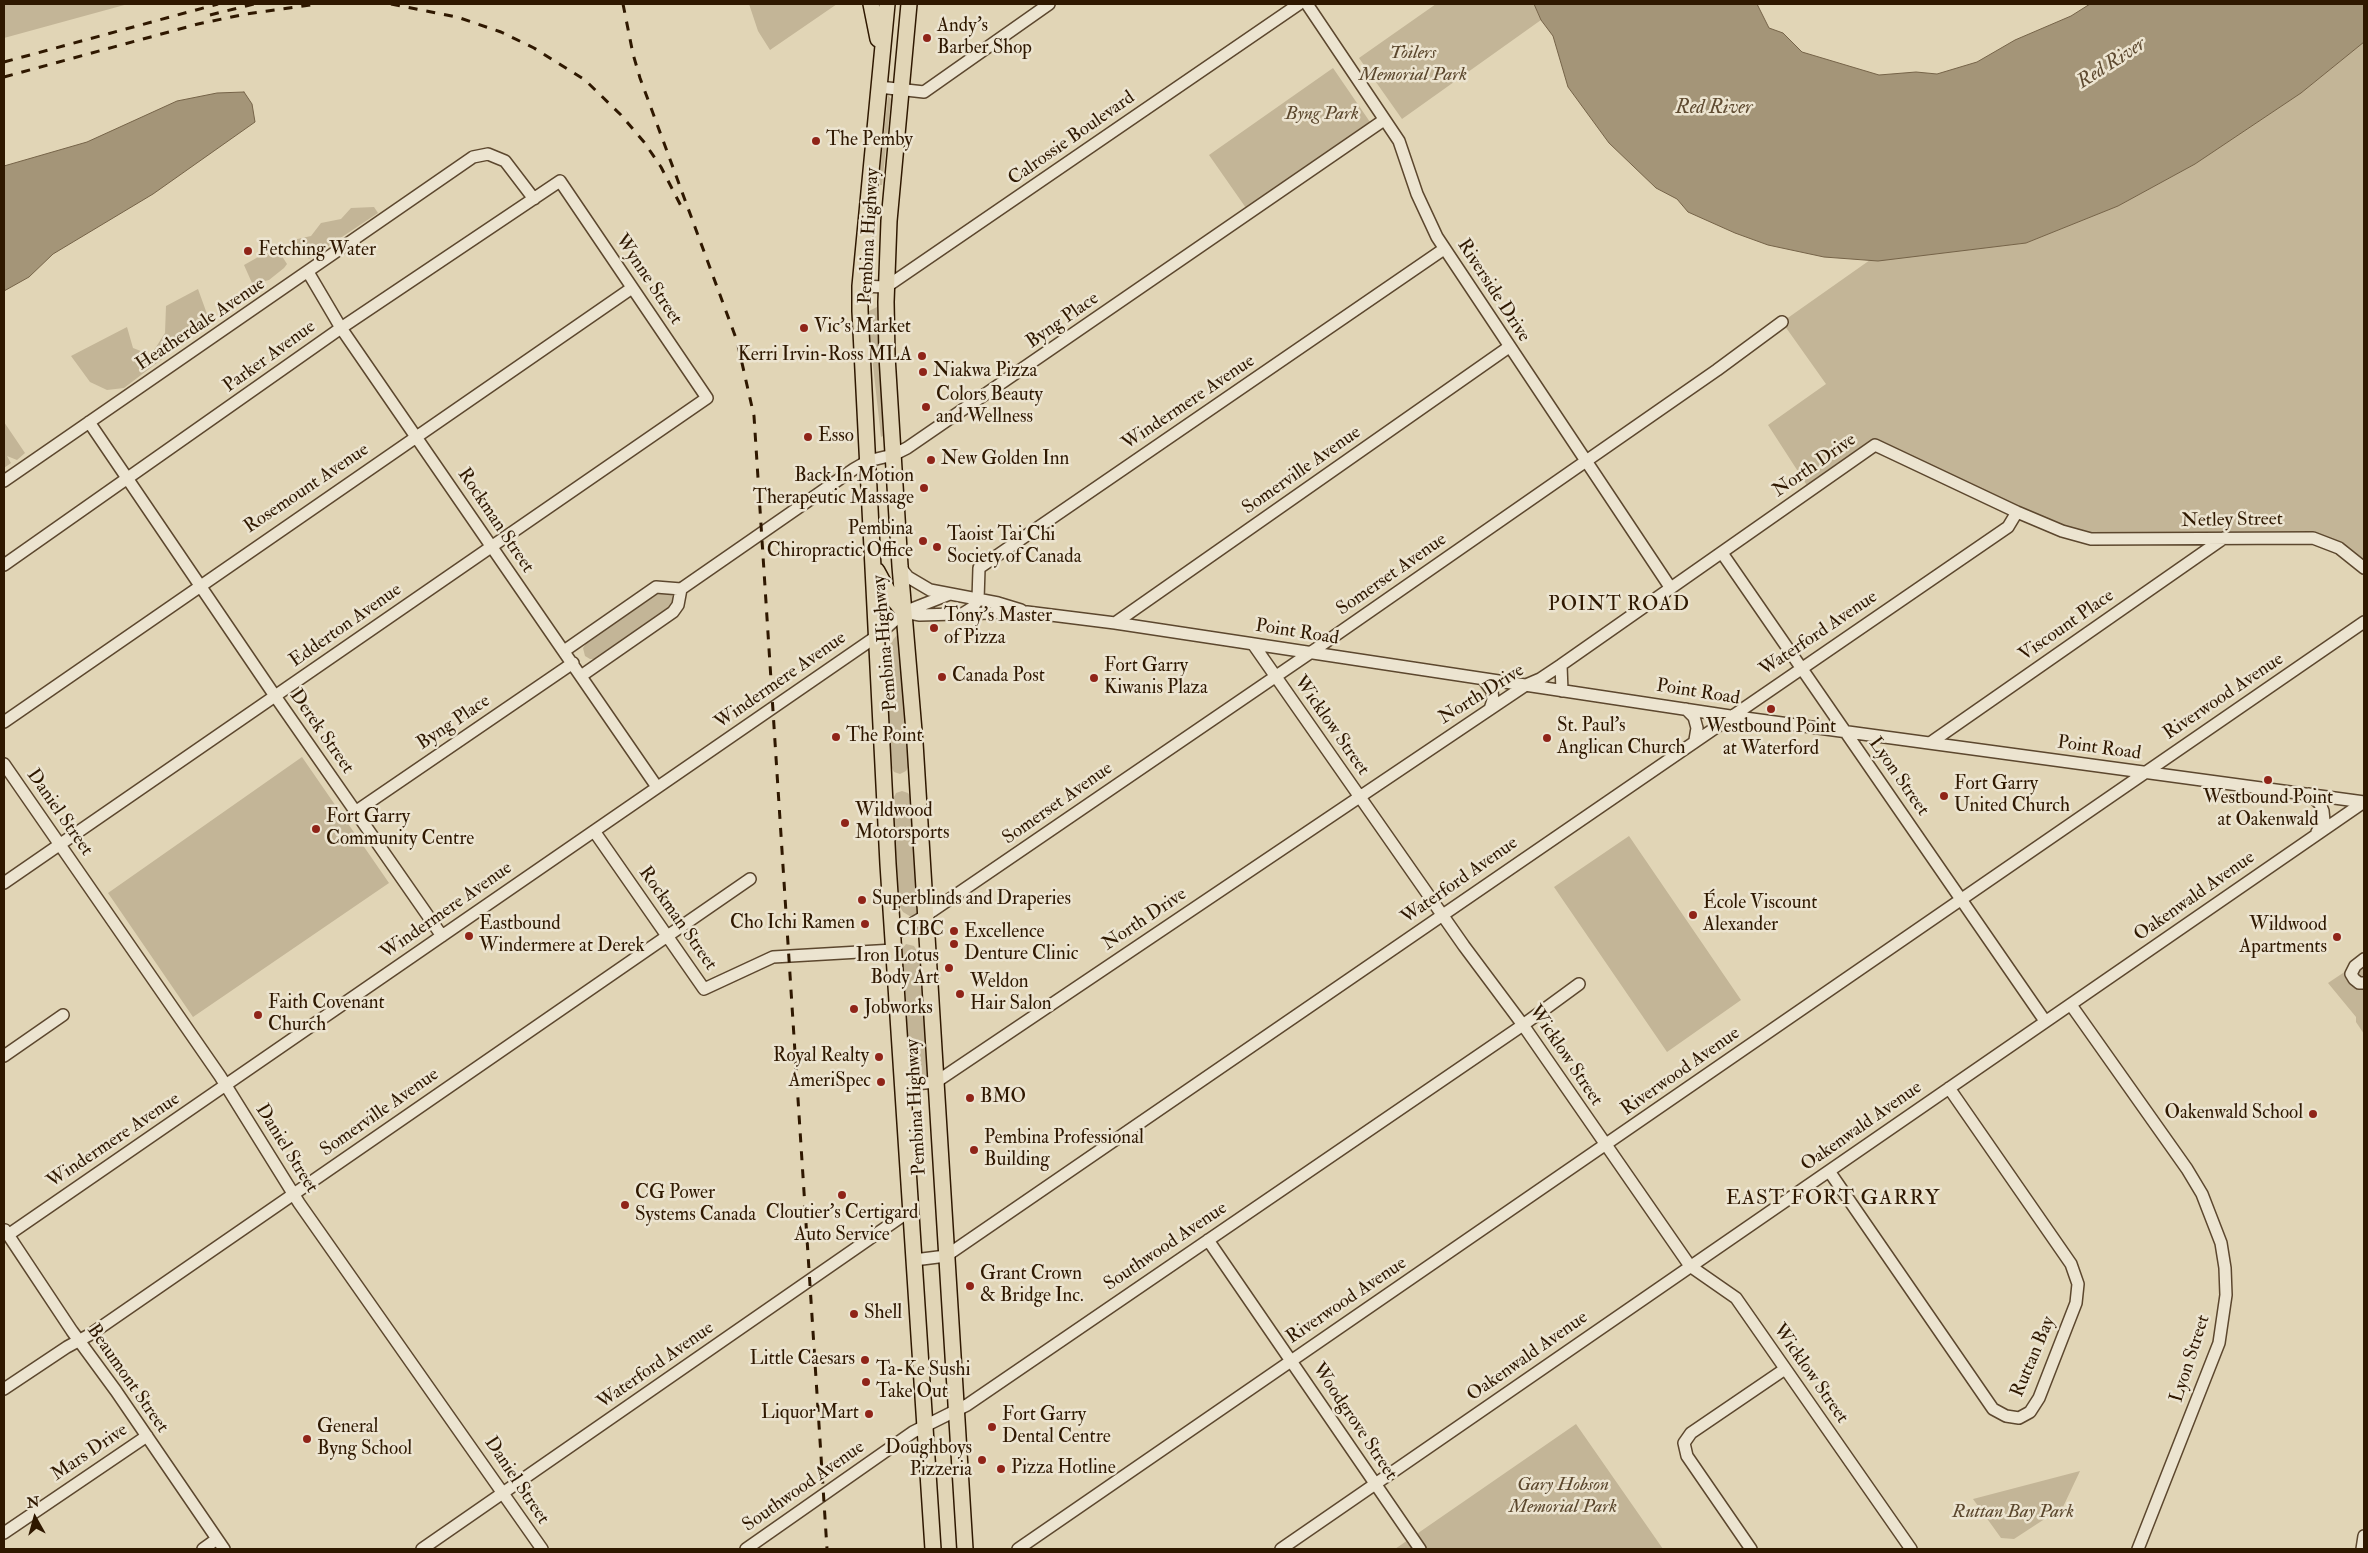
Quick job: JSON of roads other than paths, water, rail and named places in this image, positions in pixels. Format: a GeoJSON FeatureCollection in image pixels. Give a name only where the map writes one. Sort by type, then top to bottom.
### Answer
{"type":"FeatureCollection","features":[{"type":"Feature","properties":{"kind":"main road"},"geometry":{"type":"LineString","coordinates":[[871,4],[881,64]]}},
{"type":"Feature","properties":{"kind":"main road","name":"Pembina Highway"},"geometry":{"type":"LineString","coordinates":[[887,4],[860,286],[894,942],[932,1549]]}},
{"type":"Feature","properties":{"kind":"main road","name":"Pembina Highway"},"geometry":{"type":"LineString","coordinates":[[909,4],[889,221],[886,287],[887,356],[936,1082],[965,1549]]}},
{"type":"Feature","properties":{"kind":"main road"},"geometry":{"type":"LineString","coordinates":[[875,567],[890,595],[904,612]]}},
{"type":"Feature","properties":{"kind":"street"},"geometry":{"type":"LineString","coordinates":[[879,88],[924,92],[1050,4]]}},
{"type":"Feature","properties":{"kind":"street","name":"Calrossie Boulevard"},"geometry":{"type":"LineString","coordinates":[[886,287],[1299,4]]}},
{"type":"Feature","properties":{"kind":"street","name":"Riverside Drive"},"geometry":{"type":"LineString","coordinates":[[1307,4],[1399,141],[1417,194],[1444,249],[1670,588]]}},
{"type":"Feature","properties":{"kind":"street","name":"Byng Place"},"geometry":{"type":"LineString","coordinates":[[681,589],[868,461],[893,455],[961,412],[1384,120]]}},
{"type":"Feature","properties":{"kind":"street","name":"Heatherdale Avenue"},"geometry":{"type":"LineString","coordinates":[[4,481],[474,157],[488,154],[505,161],[534,199]]}},
{"type":"Feature","properties":{"kind":"street","name":"Parker Avenue"},"geometry":{"type":"LineString","coordinates":[[4,565],[341,328],[560,181]]}},
{"type":"Feature","properties":{"kind":"street","name":"Wynne Street"},"geometry":{"type":"LineString","coordinates":[[560,181],[707,398]]}},
{"type":"Feature","properties":{"kind":"street","name":"Windermere Avenue"},"geometry":{"type":"LineString","coordinates":[[978,600],[979,568],[1444,249]]}},
{"type":"Feature","properties":{"kind":"street","name":"Rockman Street"},"geometry":{"type":"LineString","coordinates":[[308,272],[341,328],[657,787]]}},
{"type":"Feature","properties":{"kind":"street"},"geometry":{"type":"LineString","coordinates":[[860,286],[886,287]]}},
{"type":"Feature","properties":{"kind":"street","name":"Rosemount Avenue"},"geometry":{"type":"LineString","coordinates":[[4,722],[199,585],[632,288]]}},
{"type":"Feature","properties":{"kind":"street","name":"Somerset Avenue"},"geometry":{"type":"LineString","coordinates":[[894,942],[925,916],[1310,653],[1710,375],[1782,322]]}},
{"type":"Feature","properties":{"kind":"street","name":"Somerville Avenue"},"geometry":{"type":"LineString","coordinates":[[1115,623],[1509,347]]}},
{"type":"Feature","properties":{"kind":"street","name":"Edderton Avenue"},"geometry":{"type":"LineString","coordinates":[[4,883],[707,398]]}},
{"type":"Feature","properties":{"kind":"street","name":"Derek Street"},"geometry":{"type":"LineString","coordinates":[[89,422],[275,696],[442,936]]}},
{"type":"Feature","properties":{"kind":"street","name":"North Drive"},"geometry":{"type":"LineString","coordinates":[[903,1085],[936,1082],[1490,708],[1526,685],[1540,680],[1875,445],[2017,512],[2062,531],[2091,539]]}},
{"type":"Feature","properties":{"kind":"street","name":"Waterford Avenue"},"geometry":{"type":"LineString","coordinates":[[914,1260],[946,1256],[1695,740],[2008,527],[2017,512]]}},
{"type":"Feature","properties":{"kind":"street","name":"Viscount Place"},"geometry":{"type":"LineString","coordinates":[[1930,743],[2224,538]]}},
{"type":"Feature","properties":{"kind":"street","name":"Netley Street"},"geometry":{"type":"LineString","coordinates":[[2091,539],[2313,538],[2339,548],[2364,568]]}},
{"type":"Feature","properties":{"kind":"street","name":"Lyon Street"},"geometry":{"type":"LineString","coordinates":[[1722,553],[2045,1022]]}},
{"type":"Feature","properties":{"kind":"street","name":"Point Road"},"geometry":{"type":"LineString","coordinates":[[900,566],[908,577],[924,586],[950,594],[1006,605],[1027,612]]}},
{"type":"Feature","properties":{"kind":"street"},"geometry":{"type":"LineString","coordinates":[[564,651],[656,587],[681,589],[678,605],[673,612],[581,676]]}},
{"type":"Feature","properties":{"kind":"street"},"geometry":{"type":"LineString","coordinates":[[904,612],[950,594]]}},
{"type":"Feature","properties":{"kind":"street"},"geometry":{"type":"LineString","coordinates":[[963,614],[972,608],[978,600]]}},
{"type":"Feature","properties":{"kind":"street","name":"Windermere Avenue"},"geometry":{"type":"LineString","coordinates":[[6,1232],[226,1086],[878,636],[904,612]]}},
{"type":"Feature","properties":{"kind":"street","name":"Point Road"},"geometry":{"type":"LineString","coordinates":[[904,612],[920,614],[1027,612],[1115,623],[1730,716],[2364,802]]}},
{"type":"Feature","properties":{"kind":"street","name":"Riverwood Avenue"},"geometry":{"type":"LineString","coordinates":[[1018,1549],[2364,622]]}},
{"type":"Feature","properties":{"kind":"street","name":"Wicklow Street"},"geometry":{"type":"LineString","coordinates":[[1253,644],[1442,915],[1523,1025],[1605,1146],[1690,1266],[1736,1298],[1911,1549]]}},
{"type":"Feature","properties":{"kind":"street","name":"Byng Place"},"geometry":{"type":"LineString","coordinates":[[355,812],[573,663]]}},
{"type":"Feature","properties":{"kind":"street"},"geometry":{"type":"LineString","coordinates":[[1561,665],[1562,691]]}},
{"type":"Feature","properties":{"kind":"street"},"geometry":{"type":"LineString","coordinates":[[1483,679],[1492,691],[1493,700],[1490,708]]}},
{"type":"Feature","properties":{"kind":"street"},"geometry":{"type":"LineString","coordinates":[[1686,709],[1694,717],[1697,728],[1695,740]]}},
{"type":"Feature","properties":{"kind":"street","name":"Daniel Street"},"geometry":{"type":"LineString","coordinates":[[4,764],[58,845],[226,1086],[294,1195],[542,1549]]}},
{"type":"Feature","properties":{"kind":"street"},"geometry":{"type":"LineString","coordinates":[[2308,794],[2320,804],[2324,811],[2324,821],[2314,836]]}},
{"type":"Feature","properties":{"kind":"street","name":"Oakenwald Avenue"},"geometry":{"type":"LineString","coordinates":[[1281,1549],[2364,802]]}},
{"type":"Feature","properties":{"kind":"street","name":"Rockman Street"},"geometry":{"type":"LineString","coordinates":[[594,831],[704,989],[773,957],[894,942]]}},
{"type":"Feature","properties":{"kind":"street","name":"Somerville Avenue"},"geometry":{"type":"LineString","coordinates":[[4,1389],[91,1334],[294,1195],[666,935],[750,879]]}},
{"type":"Feature","properties":{"kind":"street"},"geometry":{"type":"LineString","coordinates":[[2364,959],[2354,966],[2351,974],[2359,983],[2364,983]]}},
{"type":"Feature","properties":{"kind":"street","name":"Southwood Avenue"},"geometry":{"type":"LineString","coordinates":[[746,1549],[924,1425],[957,1412],[1523,1025],[1578,984]]}},
{"type":"Feature","properties":{"kind":"street","name":"Lyon Street"},"geometry":{"type":"LineString","coordinates":[[2071,1005],[2202,1194],[2221,1244],[2225,1268],[2226,1296],[2219,1343],[2138,1549]]}},
{"type":"Feature","properties":{"kind":"street"},"geometry":{"type":"LineString","coordinates":[[4,1056],[63,1015]]}},
{"type":"Feature","properties":{"kind":"street","name":"Ruttan Bay"},"geometry":{"type":"LineString","coordinates":[[1828,1171],[1993,1409],[2006,1416],[2019,1418],[2030,1412],[2039,1398],[2076,1303],[2078,1284],[2071,1264],[1949,1088]]}},
{"type":"Feature","properties":{"kind":"street","name":"Waterford Avenue"},"geometry":{"type":"LineString","coordinates":[[422,1549],[910,1210]]}},
{"type":"Feature","properties":{"kind":"street","name":"Beaumont Street"},"geometry":{"type":"LineString","coordinates":[[6,1232],[79,1341],[221,1544]]}},
{"type":"Feature","properties":{"kind":"street","name":"Woodgrove Street"},"geometry":{"type":"LineString","coordinates":[[1208,1240],[1420,1549]]}},
{"type":"Feature","properties":{"kind":"street"},"geometry":{"type":"LineString","coordinates":[[1751,1549],[1687,1456],[1684,1443],[1691,1433],[1785,1369]]}},
{"type":"Feature","properties":{"kind":"street","name":"Mars Drive"},"geometry":{"type":"LineString","coordinates":[[4,1533],[147,1436]]}},
{"type":"Feature","properties":{"kind":"street"},"geometry":{"type":"LineString","coordinates":[[2362,1549],[2364,1536]]}},
{"type":"Feature","properties":{"kind":"street"},"geometry":{"type":"LineString","coordinates":[[203,1549],[221,1544]]}},
{"type":"Feature","properties":{"kind":"water","name":"Red River"},"geometry":{"type":"Polygon","coordinates":[[[1534,4],[1757,4],[1769,28],[1783,33],[1802,52],[1879,75],[1916,72],[1937,74],[1977,62],[2015,40],[2071,16],[2090,4],[2364,4],[2364,42],[2301,93],[2195,164],[2118,206],[2026,243],[1878,261],[1824,257],[1768,245],[1688,212],[1677,199],[1656,188],[1609,143],[1568,87],[1553,36],[1541,20],[1534,4]]]}},
{"type":"Feature","properties":{"kind":"water"},"geometry":{"type":"Polygon","coordinates":[[[244,92],[252,104],[255,122],[153,194],[53,254],[29,277],[4,291],[4,166],[87,142],[177,101],[217,93],[244,92]]]}},
{"type":"Feature","properties":{"kind":"railway"},"geometry":{"type":"LineString","coordinates":[[4,62],[218,4]]}},
{"type":"Feature","properties":{"kind":"railway"},"geometry":{"type":"LineString","coordinates":[[210,15],[254,4]]}},
{"type":"Feature","properties":{"kind":"railway"},"geometry":{"type":"LineString","coordinates":[[4,77],[198,24],[246,14],[318,4]]}},
{"type":"Feature","properties":{"kind":"railway"},"geometry":{"type":"LineString","coordinates":[[391,4],[457,17],[501,32],[534,48],[585,80],[621,115],[644,142],[661,167],[683,210]]}},
{"type":"Feature","properties":{"kind":"railway"},"geometry":{"type":"LineString","coordinates":[[623,4],[640,78],[737,341],[754,416],[827,1549]]}},
{"type":"Feature","properties":{"kind":"place","name":"Andy's Barber Shop"},"geometry":{"type":"Point","coordinates":[927,38]}},
{"type":"Feature","properties":{"kind":"place","name":"The Pemby"},"geometry":{"type":"Point","coordinates":[816,141]}},
{"type":"Feature","properties":{"kind":"place","name":"Fetching Water"},"geometry":{"type":"Point","coordinates":[248,251]}},
{"type":"Feature","properties":{"kind":"place","name":"Vic’s Market"},"geometry":{"type":"Point","coordinates":[804,328]}},
{"type":"Feature","properties":{"kind":"place","name":"Kerri Irvin-Ross MLA"},"geometry":{"type":"Point","coordinates":[922,356]}},
{"type":"Feature","properties":{"kind":"place","name":"Niakwa Pizza"},"geometry":{"type":"Point","coordinates":[923,372]}},
{"type":"Feature","properties":{"kind":"place","name":"Colors Beauty and Wellness"},"geometry":{"type":"Point","coordinates":[926,407]}},
{"type":"Feature","properties":{"kind":"place","name":"Esso"},"geometry":{"type":"Point","coordinates":[808,437]}},
{"type":"Feature","properties":{"kind":"place","name":"New Golden Inn"},"geometry":{"type":"Point","coordinates":[931,460]}},
{"type":"Feature","properties":{"kind":"place","name":"Back In Motion Therapeutic Massage"},"geometry":{"type":"Point","coordinates":[924,488]}},
{"type":"Feature","properties":{"kind":"place","name":"Pembina Chiropractic Office"},"geometry":{"type":"Point","coordinates":[923,541]}},
{"type":"Feature","properties":{"kind":"place","name":"Taoist Tai Chi Society of Canada"},"geometry":{"type":"Point","coordinates":[937,547]}},
{"type":"Feature","properties":{"kind":"place","name":"Tony's Master of Pizza"},"geometry":{"type":"Point","coordinates":[934,628]}},
{"type":"Feature","properties":{"kind":"place","name":"Canada Post"},"geometry":{"type":"Point","coordinates":[942,677]}},
{"type":"Feature","properties":{"kind":"place","name":"Fort Garry Kiwanis Plaza"},"geometry":{"type":"Point","coordinates":[1094,678]}},
{"type":"Feature","properties":{"kind":"place","name":"Westbound Point at Waterford"},"geometry":{"type":"Point","coordinates":[1771,709]}},
{"type":"Feature","properties":{"kind":"place","name":"The Point"},"geometry":{"type":"Point","coordinates":[836,737]}},
{"type":"Feature","properties":{"kind":"place","name":"St. Paul's Anglican Church"},"geometry":{"type":"Point","coordinates":[1547,738]}},
{"type":"Feature","properties":{"kind":"place","name":"Westbound Point at Oakenwald"},"geometry":{"type":"Point","coordinates":[2268,780]}},
{"type":"Feature","properties":{"kind":"place","name":"Fort Garry United Church"},"geometry":{"type":"Point","coordinates":[1944,796]}},
{"type":"Feature","properties":{"kind":"place","name":"Wildwood Motorsports"},"geometry":{"type":"Point","coordinates":[845,823]}},
{"type":"Feature","properties":{"kind":"place","name":"Fort Garry Community Centre"},"geometry":{"type":"Point","coordinates":[316,829]}},
{"type":"Feature","properties":{"kind":"place","name":"Superblinds and Draperies"},"geometry":{"type":"Point","coordinates":[862,900]}},
{"type":"Feature","properties":{"kind":"place","name":"École Viscount Alexander"},"geometry":{"type":"Point","coordinates":[1693,915]}},
{"type":"Feature","properties":{"kind":"place","name":"Cho Ichi Ramen"},"geometry":{"type":"Point","coordinates":[865,924]}},
{"type":"Feature","properties":{"kind":"place","name":"CIBC"},"geometry":{"type":"Point","coordinates":[954,931]}},
{"type":"Feature","properties":{"kind":"place","name":"Eastbound Windermere at Derek"},"geometry":{"type":"Point","coordinates":[469,936]}},
{"type":"Feature","properties":{"kind":"place","name":"Wildwood Apartments"},"geometry":{"type":"Point","coordinates":[2337,937]}},
{"type":"Feature","properties":{"kind":"place","name":"Excellence Denture Clinic"},"geometry":{"type":"Point","coordinates":[954,944]}},
{"type":"Feature","properties":{"kind":"place","name":"Iron Lotus Body Art"},"geometry":{"type":"Point","coordinates":[949,968]}},
{"type":"Feature","properties":{"kind":"place","name":"Weldon Hair Salon"},"geometry":{"type":"Point","coordinates":[960,994]}},
{"type":"Feature","properties":{"kind":"place","name":"Jobworks"},"geometry":{"type":"Point","coordinates":[854,1009]}},
{"type":"Feature","properties":{"kind":"place","name":"Faith Covenant Church"},"geometry":{"type":"Point","coordinates":[258,1015]}},
{"type":"Feature","properties":{"kind":"place","name":"Royal Realty"},"geometry":{"type":"Point","coordinates":[879,1057]}},
{"type":"Feature","properties":{"kind":"place","name":"AmeriSpec"},"geometry":{"type":"Point","coordinates":[881,1082]}},
{"type":"Feature","properties":{"kind":"place","name":"BMO"},"geometry":{"type":"Point","coordinates":[970,1098]}},
{"type":"Feature","properties":{"kind":"place","name":"Oakenwald School"},"geometry":{"type":"Point","coordinates":[2313,1114]}},
{"type":"Feature","properties":{"kind":"place","name":"Pembina Professional Building"},"geometry":{"type":"Point","coordinates":[974,1150]}},
{"type":"Feature","properties":{"kind":"place","name":"Cloutier's Certigard Auto Service"},"geometry":{"type":"Point","coordinates":[842,1195]}},
{"type":"Feature","properties":{"kind":"place","name":"CG Power Systems Canada"},"geometry":{"type":"Point","coordinates":[625,1205]}},
{"type":"Feature","properties":{"kind":"place","name":"Grant Crown & Bridge Inc."},"geometry":{"type":"Point","coordinates":[970,1286]}},
{"type":"Feature","properties":{"kind":"place","name":"Shell"},"geometry":{"type":"Point","coordinates":[854,1314]}},
{"type":"Feature","properties":{"kind":"place","name":"Little Caesars"},"geometry":{"type":"Point","coordinates":[865,1360]}},
{"type":"Feature","properties":{"kind":"place","name":"Ta-Ke Sushi Take Out"},"geometry":{"type":"Point","coordinates":[866,1382]}},
{"type":"Feature","properties":{"kind":"place","name":"Liquor Mart"},"geometry":{"type":"Point","coordinates":[869,1414]}},
{"type":"Feature","properties":{"kind":"place","name":"Fort Garry Dental Centre"},"geometry":{"type":"Point","coordinates":[992,1427]}},
{"type":"Feature","properties":{"kind":"place","name":"General Byng School"},"geometry":{"type":"Point","coordinates":[307,1439]}},
{"type":"Feature","properties":{"kind":"place","name":"Doughboys Pizzeria"},"geometry":{"type":"Point","coordinates":[982,1460]}},
{"type":"Feature","properties":{"kind":"place","name":"Pizza Hotline"},"geometry":{"type":"Point","coordinates":[1001,1469]}},
{"type":"Feature","properties":{"kind":"district","name":"POINT ROAD"},"geometry":{"type":"Point","coordinates":[1619,606]}},
{"type":"Feature","properties":{"kind":"district","name":"EAST FORT GARRY"},"geometry":{"type":"Point","coordinates":[1833,1199]}},
{"type":"Feature","properties":{"kind":"park label","name":"Toilers Memorial Park"},"geometry":{"type":"Point","coordinates":[1413,65]}},
{"type":"Feature","properties":{"kind":"park label","name":"Byng Park"},"geometry":{"type":"Point","coordinates":[1322,115]}},
{"type":"Feature","properties":{"kind":"park label","name":"Gary Hobson Memorial Park"},"geometry":{"type":"Point","coordinates":[1563,1497]}},
{"type":"Feature","properties":{"kind":"park label","name":"Ruttan Bay Park"},"geometry":{"type":"Point","coordinates":[2013,1513]}}]}
